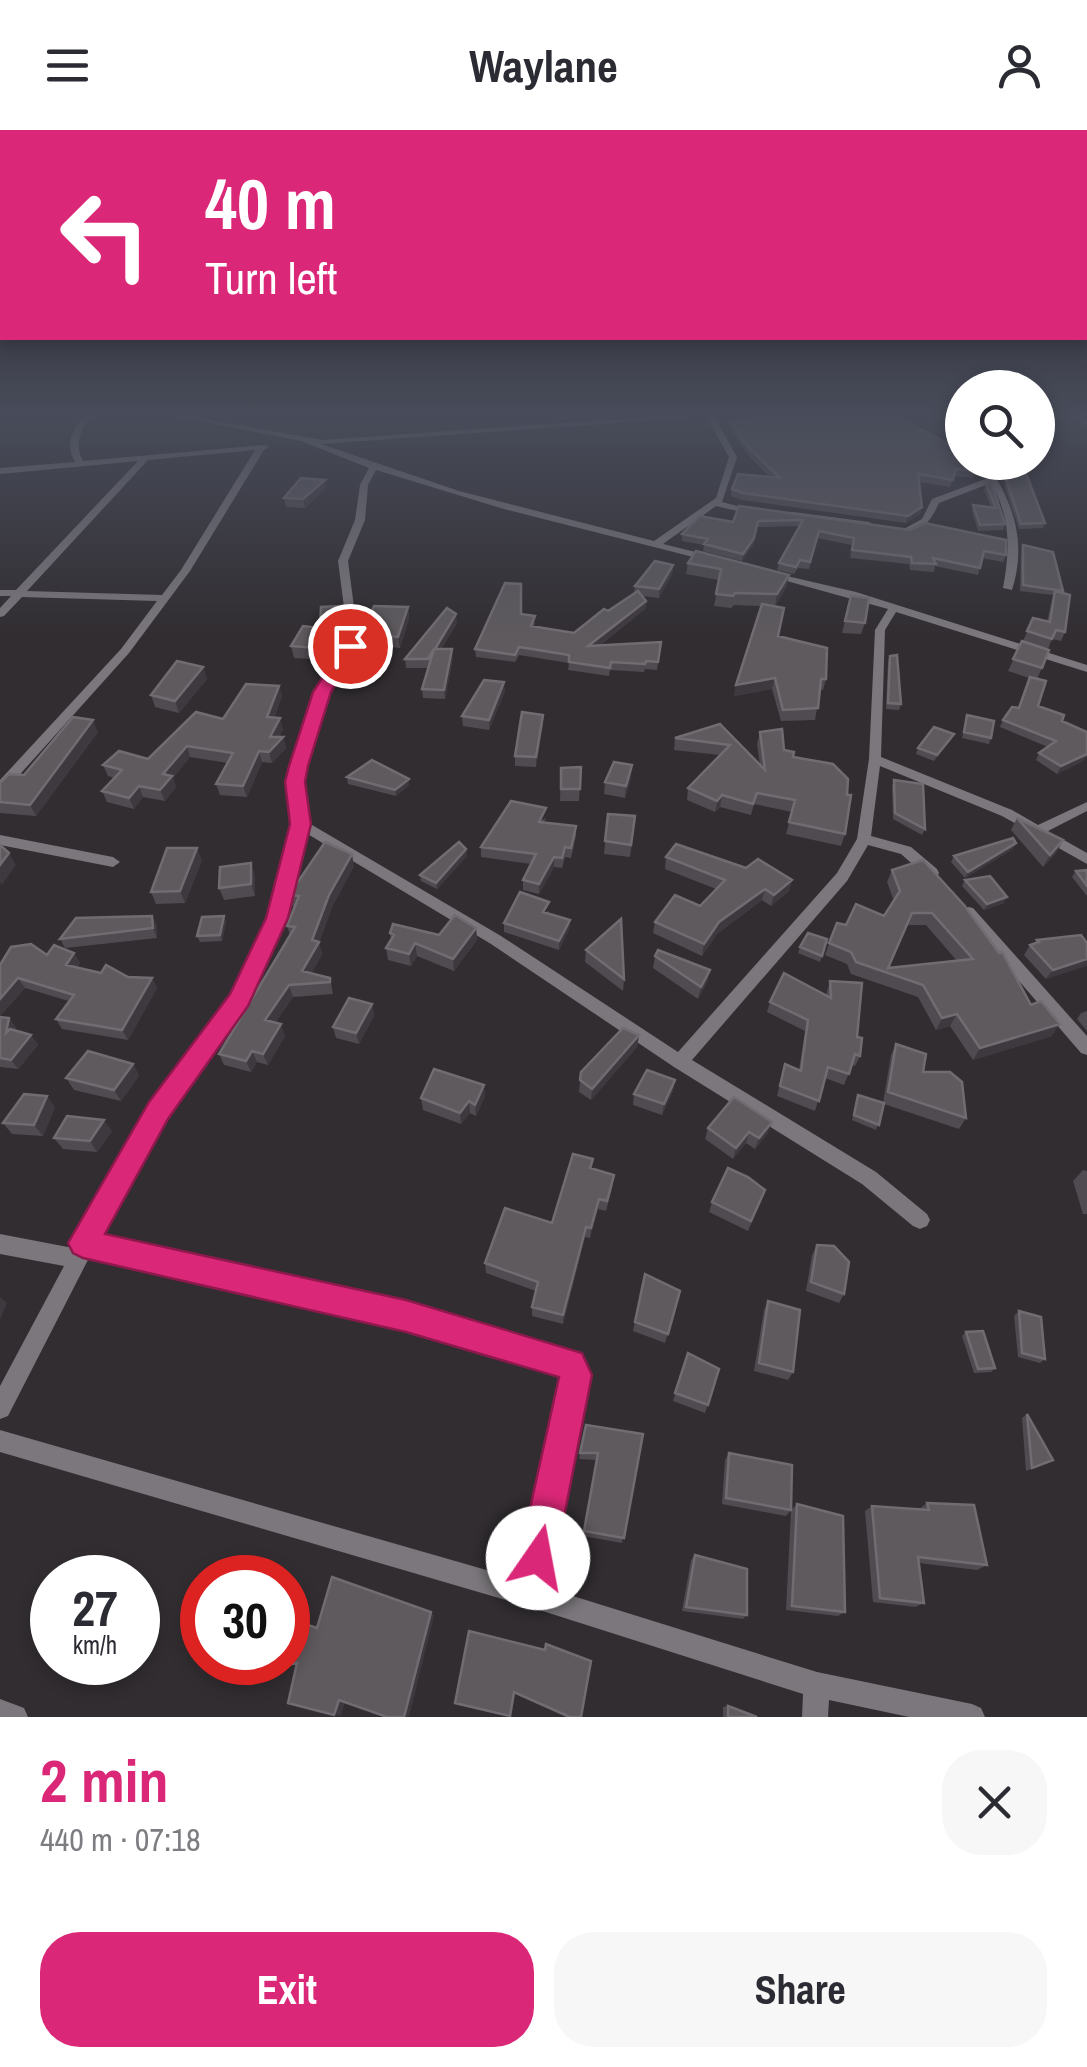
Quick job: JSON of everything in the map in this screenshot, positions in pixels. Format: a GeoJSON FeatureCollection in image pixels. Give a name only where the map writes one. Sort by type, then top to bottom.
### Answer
{"type":"FeatureCollection","features":[{"type":"Feature","properties":{"kind":"street"},"geometry":{"type":"LineString","coordinates":[[0,614],[116,490]]}},
{"type":"Feature","properties":{"kind":"street"},"geometry":{"type":"LineString","coordinates":[[0,788],[126,652],[234,490]]}},
{"type":"Feature","properties":{"kind":"street"},"geometry":{"type":"LineString","coordinates":[[0,1408],[79,1250],[159,1111],[239,1000],[277,918],[300,824],[295,782],[298,766],[322,692],[353,638],[343,561],[360,520],[363,490]]}},
{"type":"Feature","properties":{"kind":"street"},"geometry":{"type":"LineString","coordinates":[[451,490],[727,563]]}},
{"type":"Feature","properties":{"kind":"street"},"geometry":{"type":"LineString","coordinates":[[655,544],[715,503],[724,490]]}},
{"type":"Feature","properties":{"kind":"street"},"geometry":{"type":"LineString","coordinates":[[894,529],[916,528],[926,520],[935,501],[964,490]]}},
{"type":"Feature","properties":{"kind":"street"},"geometry":{"type":"LineString","coordinates":[[998,490],[1008,503],[1015,532],[1008,588]]}},
{"type":"Feature","properties":{"kind":"street"},"geometry":{"type":"LineString","coordinates":[[715,503],[773,513]]}},
{"type":"Feature","properties":{"kind":"street"},"geometry":{"type":"LineString","coordinates":[[786,514],[875,526]]}},
{"type":"Feature","properties":{"kind":"street"},"geometry":{"type":"LineString","coordinates":[[763,572],[894,608],[1087,669]]}},
{"type":"Feature","properties":{"kind":"street"},"geometry":{"type":"LineString","coordinates":[[0,592],[165,598]]}},
{"type":"Feature","properties":{"kind":"street"},"geometry":{"type":"LineString","coordinates":[[680,1062],[842,877],[864,838],[876,760],[880,630],[894,608]]}},
{"type":"Feature","properties":{"kind":"street"},"geometry":{"type":"LineString","coordinates":[[876,760],[966,795],[1087,859]]}},
{"type":"Feature","properties":{"kind":"street"},"geometry":{"type":"LineString","coordinates":[[1038,830],[1087,806]]}},
{"type":"Feature","properties":{"kind":"street"},"geometry":{"type":"LineString","coordinates":[[300,824],[496,940],[680,1062],[869,1178],[920,1220]]}},
{"type":"Feature","properties":{"kind":"street"},"geometry":{"type":"LineString","coordinates":[[864,838],[906,850],[952,895],[1087,1048]]}},
{"type":"Feature","properties":{"kind":"street"},"geometry":{"type":"LineString","coordinates":[[0,840],[113,862]]}},
{"type":"Feature","properties":{"kind":"street"},"geometry":{"type":"LineString","coordinates":[[0,1244],[79,1250],[406,1316],[571,1364],[576,1375],[530,1595]]}},
{"type":"Feature","properties":{"kind":"street"},"geometry":{"type":"LineString","coordinates":[[0,1441],[530,1595],[816,1685],[972,1717]]}},
{"type":"Feature","properties":{"kind":"street"},"geometry":{"type":"LineString","coordinates":[[815,1717],[816,1685]]}},
{"type":"Feature","properties":{"kind":"street"},"geometry":{"type":"LineString","coordinates":[[0,1712],[15,1717]]}},
{"type":"Feature","properties":{"kind":"building"},"geometry":{"type":"Polygon","coordinates":[[[291,490],[313,490],[303,499],[284,498],[291,490]]]}},
{"type":"Feature","properties":{"kind":"building"},"geometry":{"type":"Polygon","coordinates":[[[735,490],[920,490],[922,507],[908,516],[735,490]]]}},
{"type":"Feature","properties":{"kind":"building"},"geometry":{"type":"Polygon","coordinates":[[[989,490],[994,490],[1005,524],[980,525],[973,505],[996,508],[989,490]]]}},
{"type":"Feature","properties":{"kind":"building"},"geometry":{"type":"Polygon","coordinates":[[[1010,490],[1032,490],[1045,523],[1021,524],[1010,490]]]}},
{"type":"Feature","properties":{"kind":"building"},"geometry":{"type":"Polygon","coordinates":[[[739,506],[910,530],[925,523],[1006,540],[1006,555],[984,551],[980,568],[933,558],[936,564],[912,563],[911,557],[852,550],[854,538],[819,531],[810,562],[800,560],[796,567],[779,563],[803,520],[758,521],[754,538],[743,554],[704,544],[708,539],[682,534],[700,516],[733,522],[739,506]]]}},
{"type":"Feature","properties":{"kind":"building"},"geometry":{"type":"Polygon","coordinates":[[[1023,545],[1053,552],[1063,591],[1023,585],[1023,545]]]}},
{"type":"Feature","properties":{"kind":"building"},"geometry":{"type":"Polygon","coordinates":[[[696,551],[789,575],[777,594],[716,594],[721,569],[688,563],[696,551]]]}},
{"type":"Feature","properties":{"kind":"building"},"geometry":{"type":"Polygon","coordinates":[[[655,561],[673,565],[659,589],[635,586],[655,561]]]}},
{"type":"Feature","properties":{"kind":"building"},"geometry":{"type":"Polygon","coordinates":[[[505,583],[521,584],[521,614],[535,616],[531,626],[574,633],[604,609],[608,611],[638,591],[646,601],[588,646],[661,642],[658,662],[611,662],[610,668],[569,662],[569,655],[519,647],[515,655],[475,649],[505,583]]]}},
{"type":"Feature","properties":{"kind":"building"},"geometry":{"type":"Polygon","coordinates":[[[1055,591],[1070,595],[1065,632],[1056,630],[1052,639],[1027,631],[1033,618],[1050,622],[1055,591]]]}},
{"type":"Feature","properties":{"kind":"building"},"geometry":{"type":"Polygon","coordinates":[[[851,596],[869,598],[865,623],[845,621],[851,596]]]}},
{"type":"Feature","properties":{"kind":"building"},"geometry":{"type":"Polygon","coordinates":[[[762,604],[784,608],[778,636],[827,648],[826,679],[821,679],[818,708],[783,710],[775,678],[736,685],[762,604]]]}},
{"type":"Feature","properties":{"kind":"building"},"geometry":{"type":"Polygon","coordinates":[[[339,606],[342,625],[328,649],[291,646],[303,626],[320,628],[321,607],[339,606]]]}},
{"type":"Feature","properties":{"kind":"building"},"geometry":{"type":"Polygon","coordinates":[[[374,606],[408,607],[398,637],[365,634],[354,651],[347,651],[359,622],[367,622],[374,606]]]}},
{"type":"Feature","properties":{"kind":"building"},"geometry":{"type":"Polygon","coordinates":[[[447,608],[456,614],[435,649],[452,649],[444,690],[422,689],[434,649],[428,659],[405,659],[447,608]]]}},
{"type":"Feature","properties":{"kind":"building"},"geometry":{"type":"Polygon","coordinates":[[[1022,641],[1049,650],[1042,668],[1013,659],[1022,641]]]}},
{"type":"Feature","properties":{"kind":"building"},"geometry":{"type":"Polygon","coordinates":[[[897,655],[901,704],[888,703],[890,656],[897,655]]]}},
{"type":"Feature","properties":{"kind":"building"},"geometry":{"type":"Polygon","coordinates":[[[177,661],[203,667],[175,701],[151,695],[177,661]]]}},
{"type":"Feature","properties":{"kind":"building"},"geometry":{"type":"Polygon","coordinates":[[[1030,677],[1046,681],[1038,706],[1064,715],[1062,721],[1087,732],[1087,754],[1061,766],[1039,753],[1056,741],[1003,720],[1012,707],[1019,708],[1030,677]]]}},
{"type":"Feature","properties":{"kind":"building"},"geometry":{"type":"Polygon","coordinates":[[[484,680],[504,682],[489,720],[462,716],[484,680]]]}},
{"type":"Feature","properties":{"kind":"building"},"geometry":{"type":"Polygon","coordinates":[[[246,684],[279,686],[267,717],[280,718],[270,737],[283,737],[269,752],[259,751],[243,786],[216,784],[233,753],[187,746],[163,774],[172,776],[160,790],[139,786],[129,798],[102,791],[122,770],[103,765],[119,751],[148,759],[196,712],[223,719],[246,684]]]}},
{"type":"Feature","properties":{"kind":"building"},"geometry":{"type":"Polygon","coordinates":[[[522,712],[543,715],[536,757],[515,756],[522,712]]]}},
{"type":"Feature","properties":{"kind":"building"},"geometry":{"type":"Polygon","coordinates":[[[967,715],[994,721],[991,738],[964,732],[967,715]]]}},
{"type":"Feature","properties":{"kind":"building"},"geometry":{"type":"Polygon","coordinates":[[[73,717],[93,720],[30,805],[0,802],[0,783],[9,774],[24,775],[73,717]]]}},
{"type":"Feature","properties":{"kind":"building"},"geometry":{"type":"Polygon","coordinates":[[[720,724],[765,770],[760,732],[782,729],[784,750],[794,752],[793,757],[833,764],[848,779],[847,795],[851,795],[845,834],[789,822],[795,800],[757,793],[753,804],[722,795],[717,801],[688,788],[730,745],[675,738],[720,724]]]}},
{"type":"Feature","properties":{"kind":"building"},"geometry":{"type":"Polygon","coordinates":[[[934,727],[954,734],[937,755],[918,748],[934,727]]]}},
{"type":"Feature","properties":{"kind":"building"},"geometry":{"type":"Polygon","coordinates":[[[372,760],[409,779],[395,790],[347,777],[372,760]]]}},
{"type":"Feature","properties":{"kind":"building"},"geometry":{"type":"Polygon","coordinates":[[[614,762],[632,765],[626,786],[605,782],[614,762]]]}},
{"type":"Feature","properties":{"kind":"building"},"geometry":{"type":"Polygon","coordinates":[[[581,767],[580,789],[561,789],[561,768],[581,767]]]}},
{"type":"Feature","properties":{"kind":"building"},"geometry":{"type":"Polygon","coordinates":[[[894,780],[923,784],[925,829],[895,813],[894,780]]]}},
{"type":"Feature","properties":{"kind":"building"},"geometry":{"type":"Polygon","coordinates":[[[511,801],[546,808],[539,822],[576,826],[571,848],[565,847],[562,858],[554,857],[539,884],[523,880],[536,854],[481,847],[511,801]]]}},
{"type":"Feature","properties":{"kind":"building"},"geometry":{"type":"Polygon","coordinates":[[[608,814],[635,816],[631,845],[605,841],[608,814]]]}},
{"type":"Feature","properties":{"kind":"building"},"geometry":{"type":"Polygon","coordinates":[[[1017,818],[1063,840],[1050,855],[1017,818]]]}},
{"type":"Feature","properties":{"kind":"building"},"geometry":{"type":"Polygon","coordinates":[[[1013,838],[1016,843],[968,872],[954,856],[1013,838]]]}},
{"type":"Feature","properties":{"kind":"building"},"geometry":{"type":"Polygon","coordinates":[[[325,842],[352,854],[329,895],[312,940],[319,942],[302,971],[330,978],[330,982],[289,985],[265,1020],[281,1024],[263,1054],[252,1051],[246,1061],[219,1054],[295,927],[287,926],[299,896],[289,895],[325,842]]]}},
{"type":"Feature","properties":{"kind":"building"},"geometry":{"type":"Polygon","coordinates":[[[459,842],[466,849],[436,883],[420,875],[459,842]]]}},
{"type":"Feature","properties":{"kind":"building"},"geometry":{"type":"Polygon","coordinates":[[[676,844],[746,868],[758,859],[792,880],[774,895],[765,889],[719,922],[704,944],[655,922],[675,895],[700,906],[725,880],[666,857],[676,844]]]}},
{"type":"Feature","properties":{"kind":"building"},"geometry":{"type":"Polygon","coordinates":[[[0,845],[9,853],[0,865],[0,845]]]}},
{"type":"Feature","properties":{"kind":"building"},"geometry":{"type":"Polygon","coordinates":[[[167,848],[197,848],[180,891],[151,892],[167,848]]]}},
{"type":"Feature","properties":{"kind":"building"},"geometry":{"type":"Polygon","coordinates":[[[923,860],[1002,952],[1031,1005],[1041,1001],[1060,1024],[980,1048],[957,1014],[942,1018],[923,985],[856,962],[851,952],[829,943],[837,923],[846,925],[856,904],[884,916],[900,891],[892,870],[923,860]],[[912,913],[888,968],[973,959],[932,913],[912,913]]]}},
{"type":"Feature","properties":{"kind":"building"},"geometry":{"type":"Polygon","coordinates":[[[251,863],[251,884],[219,888],[220,867],[251,863]]]}},
{"type":"Feature","properties":{"kind":"building"},"geometry":{"type":"Polygon","coordinates":[[[1087,870],[1087,886],[1076,871],[1087,870]]]}},
{"type":"Feature","properties":{"kind":"building"},"geometry":{"type":"Polygon","coordinates":[[[990,876],[1007,897],[987,904],[965,880],[990,876]]]}},
{"type":"Feature","properties":{"kind":"building"},"geometry":{"type":"Polygon","coordinates":[[[520,892],[549,902],[543,912],[570,920],[559,941],[504,923],[520,892]]]}},
{"type":"Feature","properties":{"kind":"building"},"geometry":{"type":"Polygon","coordinates":[[[455,915],[476,928],[453,959],[415,943],[409,954],[386,948],[394,935],[390,933],[393,924],[439,935],[455,915]]]}},
{"type":"Feature","properties":{"kind":"building"},"geometry":{"type":"Polygon","coordinates":[[[152,916],[153,928],[60,939],[76,918],[152,916]]]}},
{"type":"Feature","properties":{"kind":"building"},"geometry":{"type":"Polygon","coordinates":[[[224,916],[220,935],[197,936],[202,917],[224,916]]]}},
{"type":"Feature","properties":{"kind":"building"},"geometry":{"type":"Polygon","coordinates":[[[621,919],[624,979],[586,950],[621,919]]]}},
{"type":"Feature","properties":{"kind":"building"},"geometry":{"type":"Polygon","coordinates":[[[808,933],[827,939],[822,956],[800,947],[808,933]]]}},
{"type":"Feature","properties":{"kind":"building"},"geometry":{"type":"Polygon","coordinates":[[[1081,935],[1087,943],[1087,959],[1053,970],[1030,945],[1037,940],[1081,935]]]}},
{"type":"Feature","properties":{"kind":"building"},"geometry":{"type":"Polygon","coordinates":[[[31,944],[47,955],[54,945],[74,953],[66,965],[101,973],[106,965],[128,977],[152,978],[122,1030],[56,1019],[74,995],[18,978],[0,999],[0,965],[11,947],[31,944]]]}},
{"type":"Feature","properties":{"kind":"building"},"geometry":{"type":"Polygon","coordinates":[[[658,950],[710,970],[701,987],[655,956],[658,950]]]}},
{"type":"Feature","properties":{"kind":"building"},"geometry":{"type":"Polygon","coordinates":[[[784,973],[831,998],[830,981],[862,983],[857,1037],[862,1038],[860,1056],[855,1054],[849,1074],[828,1067],[819,1101],[780,1086],[785,1064],[801,1071],[808,1020],[770,1002],[784,973]]]}},
{"type":"Feature","properties":{"kind":"building"},"geometry":{"type":"Polygon","coordinates":[[[349,998],[372,1004],[356,1033],[333,1027],[349,998]]]}},
{"type":"Feature","properties":{"kind":"building"},"geometry":{"type":"Polygon","coordinates":[[[0,1017],[9,1018],[6,1033],[10,1029],[31,1035],[11,1060],[0,1058],[0,1017]]]}},
{"type":"Feature","properties":{"kind":"building"},"geometry":{"type":"Polygon","coordinates":[[[623,1028],[639,1035],[592,1089],[580,1080],[581,1072],[623,1028]]]}},
{"type":"Feature","properties":{"kind":"building"},"geometry":{"type":"Polygon","coordinates":[[[896,1044],[926,1054],[923,1072],[950,1072],[962,1082],[966,1118],[888,1092],[896,1044]]]}},
{"type":"Feature","properties":{"kind":"building"},"geometry":{"type":"Polygon","coordinates":[[[88,1051],[133,1064],[114,1090],[66,1078],[88,1051]]]}},
{"type":"Feature","properties":{"kind":"building"},"geometry":{"type":"Polygon","coordinates":[[[434,1069],[484,1085],[475,1105],[469,1101],[460,1113],[421,1098],[434,1069]]]}},
{"type":"Feature","properties":{"kind":"building"},"geometry":{"type":"Polygon","coordinates":[[[647,1070],[675,1080],[664,1104],[634,1094],[647,1070]]]}},
{"type":"Feature","properties":{"kind":"building"},"geometry":{"type":"Polygon","coordinates":[[[24,1094],[47,1096],[34,1125],[3,1123],[24,1094]]]}},
{"type":"Feature","properties":{"kind":"building"},"geometry":{"type":"Polygon","coordinates":[[[858,1095],[884,1103],[879,1125],[854,1115],[858,1095]]]}},
{"type":"Feature","properties":{"kind":"building"},"geometry":{"type":"Polygon","coordinates":[[[734,1097],[772,1122],[759,1138],[749,1132],[736,1148],[708,1128],[734,1097]]]}},
{"type":"Feature","properties":{"kind":"building"},"geometry":{"type":"Polygon","coordinates":[[[67,1116],[104,1120],[90,1141],[54,1138],[67,1116]]]}},
{"type":"Feature","properties":{"kind":"building"},"geometry":{"type":"Polygon","coordinates":[[[573,1154],[593,1159],[590,1168],[614,1175],[607,1201],[599,1199],[591,1228],[586,1227],[563,1315],[532,1307],[538,1282],[485,1263],[505,1208],[552,1223],[573,1154]]]}},
{"type":"Feature","properties":{"kind":"building"},"geometry":{"type":"Polygon","coordinates":[[[728,1168],[765,1190],[751,1221],[712,1202],[728,1168]]]}},
{"type":"Feature","properties":{"kind":"building"},"geometry":{"type":"Polygon","coordinates":[[[817,1245],[834,1246],[849,1262],[844,1294],[811,1282],[817,1245]]]}},
{"type":"Feature","properties":{"kind":"building"},"geometry":{"type":"Polygon","coordinates":[[[645,1274],[680,1291],[668,1334],[635,1322],[645,1274]]]}},
{"type":"Feature","properties":{"kind":"building"},"geometry":{"type":"Polygon","coordinates":[[[768,1301],[800,1310],[793,1372],[759,1363],[768,1301]]]}},
{"type":"Feature","properties":{"kind":"building"},"geometry":{"type":"Polygon","coordinates":[[[1019,1311],[1041,1317],[1045,1359],[1022,1353],[1019,1311]]]}},
{"type":"Feature","properties":{"kind":"building"},"geometry":{"type":"Polygon","coordinates":[[[983,1331],[995,1368],[978,1369],[966,1332],[983,1331]]]}},
{"type":"Feature","properties":{"kind":"building"},"geometry":{"type":"Polygon","coordinates":[[[688,1353],[719,1369],[708,1405],[675,1393],[688,1353]]]}},
{"type":"Feature","properties":{"kind":"building"},"geometry":{"type":"Polygon","coordinates":[[[1027,1414],[1053,1460],[1032,1468],[1027,1414]]]}},
{"type":"Feature","properties":{"kind":"building"},"geometry":{"type":"Polygon","coordinates":[[[586,1425],[643,1434],[624,1538],[584,1531],[598,1453],[580,1453],[586,1425]]]}},
{"type":"Feature","properties":{"kind":"building"},"geometry":{"type":"Polygon","coordinates":[[[729,1453],[792,1465],[791,1510],[726,1498],[729,1453]]]}},
{"type":"Feature","properties":{"kind":"building"},"geometry":{"type":"Polygon","coordinates":[[[927,1503],[974,1505],[987,1565],[918,1557],[924,1603],[880,1598],[872,1506],[929,1510],[927,1503]]]}},
{"type":"Feature","properties":{"kind":"building"},"geometry":{"type":"Polygon","coordinates":[[[797,1504],[843,1516],[845,1612],[792,1606],[797,1504]]]}},
{"type":"Feature","properties":{"kind":"building"},"geometry":{"type":"Polygon","coordinates":[[[695,1555],[747,1569],[747,1615],[686,1607],[695,1555]]]}},
{"type":"Feature","properties":{"kind":"building"},"geometry":{"type":"Polygon","coordinates":[[[332,1577],[431,1612],[404,1717],[387,1717],[339,1700],[334,1715],[288,1703],[292,1685],[310,1685],[310,1626],[317,1628],[332,1577]]]}},
{"type":"Feature","properties":{"kind":"building"},"geometry":{"type":"Polygon","coordinates":[[[469,1631],[545,1650],[546,1644],[591,1661],[581,1717],[570,1717],[514,1692],[510,1716],[455,1703],[469,1631]]]}},
{"type":"Feature","properties":{"kind":"building"},"geometry":{"type":"Polygon","coordinates":[[[728,1706],[757,1717],[728,1717],[728,1706]]]}},
{"type":"Feature","properties":{"kind":"route"},"geometry":{"type":"LineString","coordinates":[[350,646],[322,692],[298,766],[295,782],[300,824],[277,918],[239,1000],[159,1111],[83,1243],[406,1316],[571,1364],[576,1375],[538,1558]]}}]}
